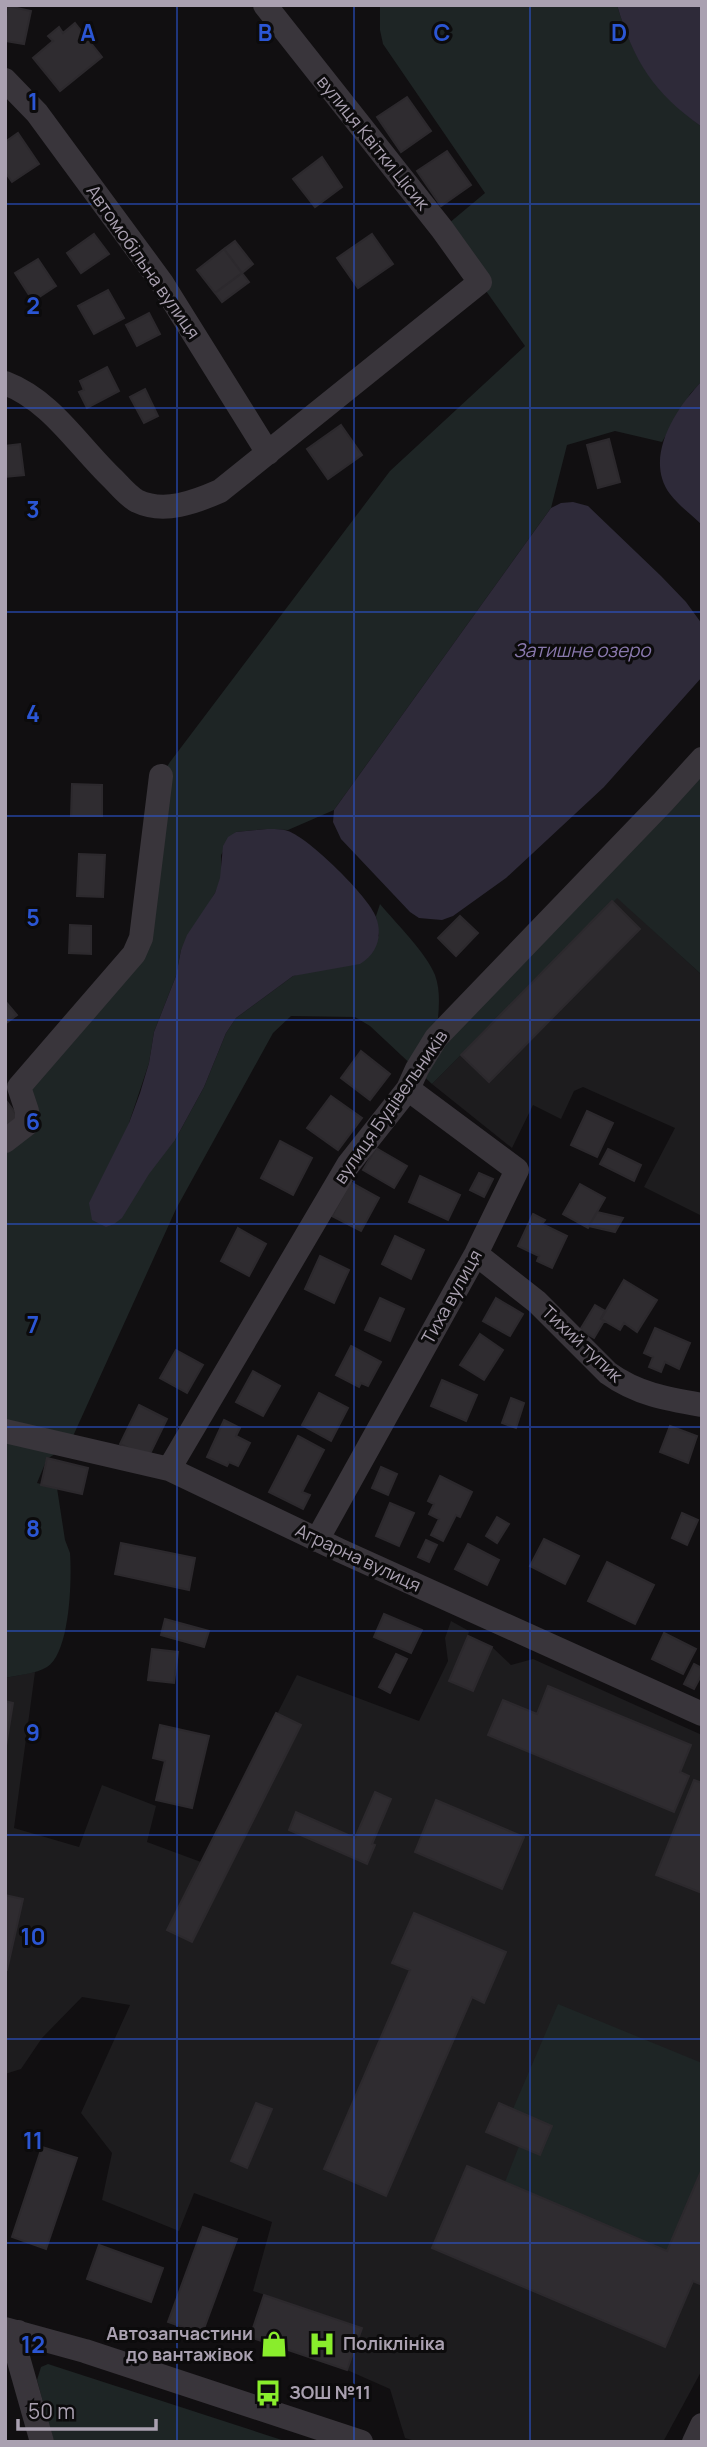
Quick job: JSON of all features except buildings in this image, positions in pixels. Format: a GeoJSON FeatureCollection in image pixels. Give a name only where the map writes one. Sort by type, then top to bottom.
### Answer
{"type":"FeatureCollection","features":[{"type":"Feature","properties":{"kind":"street","name":"вулиця Квітки Цісик"},"geometry":{"type":"LineString","coordinates":[[265,5],[442,229],[480,282],[268,453]]}},
{"type":"Feature","properties":{"kind":"street","name":"Автомобільна вулиця"},"geometry":{"type":"LineString","coordinates":[[5,80],[37,113],[162,283],[268,453]]}},
{"type":"Feature","properties":{"kind":"street"},"geometry":{"type":"LineString","coordinates":[[5,383],[41,403],[100,467],[135,500],[152,505],[176,506],[198,501],[220,491],[268,453]]}},
{"type":"Feature","properties":{"kind":"street","name":"вулиця Будівельників"},"geometry":{"type":"LineString","coordinates":[[169,1469],[348,1165],[408,1089],[436,1038],[702,759]]}},
{"type":"Feature","properties":{"kind":"street"},"geometry":{"type":"LineString","coordinates":[[5,1141],[27,1124],[27,1111],[19,1087],[134,954],[141,937],[161,776]]}},
{"type":"Feature","properties":{"kind":"street","name":"Тиха вулиця"},"geometry":{"type":"LineString","coordinates":[[317,1540],[476,1254],[517,1170],[408,1089]]}},
{"type":"Feature","properties":{"kind":"street","name":"Тихий тупик"},"geometry":{"type":"LineString","coordinates":[[476,1254],[537,1302],[618,1381],[656,1397],[702,1405]]}},
{"type":"Feature","properties":{"kind":"street","name":"Аграрна вулиця"},"geometry":{"type":"LineString","coordinates":[[5,1431],[169,1469],[317,1540],[702,1714]]}},
{"type":"Feature","properties":{"kind":"street"},"geometry":{"type":"LineString","coordinates":[[11,2331],[42,2442]]}},
{"type":"Feature","properties":{"kind":"street"},"geometry":{"type":"LineString","coordinates":[[11,2331],[97,2355],[362,2442]]}},
{"type":"Feature","properties":{"kind":"street"},"geometry":{"type":"LineString","coordinates":[[694,2442],[702,2425]]}},
{"type":"Feature","properties":{"kind":"shaded area"},"geometry":{"type":"Polygon","coordinates":[[[380,5],[617,5],[631,44],[648,74],[671,101],[702,127],[702,381],[690,394],[662,442],[615,431],[567,445],[551,508],[334,810],[288,830],[236,832],[221,855],[221,878],[215,893],[181,950],[176,976],[154,1032],[149,1063],[129,1123],[175,1140],[204,1087],[226,1033],[236,1018],[293,976],[310,971],[379,936],[376,916],[380,904],[418,948],[435,975],[439,998],[436,1036],[702,759],[702,975],[617,898],[432,1084],[370,1026],[355,1017],[291,1016],[273,1033],[176,1209],[69,1445],[47,1459],[37,1483],[57,1488],[65,1540],[70,1553],[68,1614],[61,1647],[55,1659],[43,1669],[5,1678],[5,1141],[27,1124],[19,1087],[125,966],[161,776],[170,762],[390,471],[525,346],[442,229],[485,193],[383,44],[380,5]]]}},
{"type":"Feature","properties":{"kind":"shaded area"},"geometry":{"type":"Polygon","coordinates":[[[617,897],[702,975],[702,1216],[644,1187],[675,1128],[583,1087],[574,1091],[561,1119],[533,1105],[512,1148],[432,1084],[617,897]]]}},
{"type":"Feature","properties":{"kind":"shaded area"},"geometry":{"type":"Polygon","coordinates":[[[451,1621],[469,1631],[468,1636],[492,1647],[511,1665],[533,1659],[702,1735],[702,2370],[663,2442],[418,2442],[405,2438],[390,2389],[347,2370],[362,2328],[253,2291],[272,2222],[194,2193],[179,2231],[102,2200],[112,2153],[81,2113],[130,2005],[82,1997],[42,2038],[21,2069],[5,2074],[5,1678],[35,1672],[14,1828],[79,1847],[102,1785],[156,1806],[147,1842],[201,1862],[297,1675],[419,1721],[448,1661],[445,1638],[451,1621]]]}},
{"type":"Feature","properties":{"kind":"shaded area"},"geometry":{"type":"Polygon","coordinates":[[[558,2004],[702,2063],[702,2169],[667,2251],[505,2182],[519,2146],[540,2155],[552,2126],[513,2109],[558,2004]]]}},
{"type":"Feature","properties":{"kind":"shaded area"},"geometry":{"type":"Polygon","coordinates":[[[48,2364],[288,2442],[54,2442],[37,2380],[41,2367],[48,2364]]]}},
{"type":"Feature","properties":{"kind":"water"},"geometry":{"type":"Polygon","coordinates":[[[617,5],[702,5],[702,127],[670,101],[648,74],[638,59],[617,5]]]}},
{"type":"Feature","properties":{"kind":"water"},"geometry":{"type":"Polygon","coordinates":[[[702,381],[702,525],[670,494],[660,465],[661,450],[673,419],[702,381]]]}},
{"type":"Feature","properties":{"kind":"water","name":"Затишне озеро"},"geometry":{"type":"Polygon","coordinates":[[[573,502],[588,506],[686,602],[702,624],[702,677],[604,787],[506,878],[453,916],[442,920],[419,918],[410,912],[341,839],[333,822],[334,810],[551,508],[561,503],[573,502]]]}},
{"type":"Feature","properties":{"kind":"water"},"geometry":{"type":"Polygon","coordinates":[[[286,830],[298,836],[351,883],[376,917],[379,931],[377,944],[371,955],[360,964],[293,976],[236,1018],[226,1033],[204,1087],[175,1140],[149,1174],[122,1218],[106,1227],[92,1220],[89,1203],[129,1123],[149,1063],[154,1032],[176,976],[181,950],[187,935],[215,893],[220,878],[223,846],[228,837],[236,832],[286,830]]]}},
{"type":"Feature","properties":{"kind":"place","name":"Автозапчастини до вантажівок"},"geometry":{"type":"Point","coordinates":[274,2344]}},
{"type":"Feature","properties":{"kind":"place","name":"Поліклініка"},"geometry":{"type":"Point","coordinates":[322,2344]}},
{"type":"Feature","properties":{"kind":"place","name":"ЗОШ №11"},"geometry":{"type":"Point","coordinates":[268,2393]}}]}
